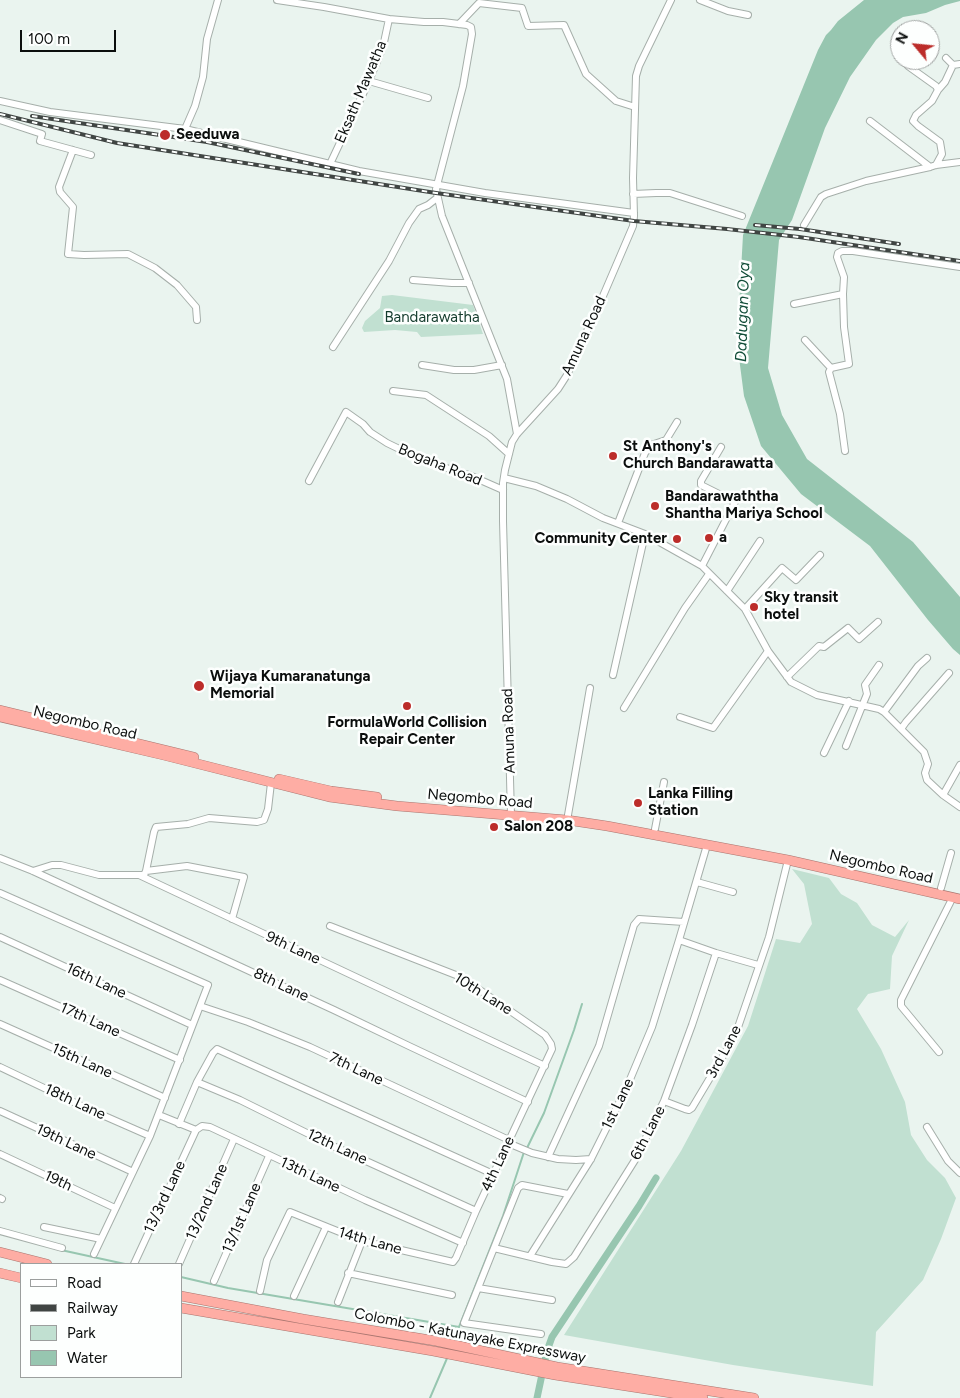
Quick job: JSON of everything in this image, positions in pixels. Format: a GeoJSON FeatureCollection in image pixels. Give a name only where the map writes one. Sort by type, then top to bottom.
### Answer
{"type":"FeatureCollection","features":[{"type":"Feature","properties":{"kind":"highway","name":"Negombo Road"},"geometry":{"type":"LineString","coordinates":[[0,710],[331,791],[511,812],[607,826],[788,860],[958,896]]}},
{"type":"Feature","properties":{"kind":"highway","name":"Negombo Road"},"geometry":{"type":"LineString","coordinates":[[0,716],[329,797],[397,806],[568,815],[655,829],[789,855],[941,888],[958,896]]}},
{"type":"Feature","properties":{"kind":"highway"},"geometry":{"type":"LineString","coordinates":[[0,1252],[43,1263]]}},
{"type":"Feature","properties":{"kind":"highway"},"geometry":{"type":"LineString","coordinates":[[0,1273],[20,1278]]}},
{"type":"Feature","properties":{"kind":"highway","name":"Colombo - Katunayake Expressway"},"geometry":{"type":"LineString","coordinates":[[182,1296],[436,1341],[556,1371],[754,1398]]}},
{"type":"Feature","properties":{"kind":"highway","name":"Colombo - Katunayake Expressway"},"geometry":{"type":"LineString","coordinates":[[182,1308],[556,1371],[703,1398]]}},
{"type":"Feature","properties":{"kind":"street"},"geometry":{"type":"LineString","coordinates":[[185,129],[203,77],[207,39],[218,0]]}},
{"type":"Feature","properties":{"kind":"street"},"geometry":{"type":"LineString","coordinates":[[276,0],[389,19],[443,22],[471,27],[472,34],[463,86],[436,189],[442,216],[507,379],[516,434]]}},
{"type":"Feature","properties":{"kind":"street","name":"Amuna Road"},"geometry":{"type":"LineString","coordinates":[[511,812],[504,560],[504,478],[516,434],[568,375],[631,232],[634,213],[635,107],[638,70],[670,0]]}},
{"type":"Feature","properties":{"kind":"street"},"geometry":{"type":"LineString","coordinates":[[700,0],[728,11],[748,15]]}},
{"type":"Feature","properties":{"kind":"street"},"geometry":{"type":"LineString","coordinates":[[459,24],[479,3],[522,8],[528,26],[564,25],[586,74],[616,101],[635,107]]}},
{"type":"Feature","properties":{"kind":"street","name":"Eksath Mawatha"},"geometry":{"type":"LineString","coordinates":[[330,164],[369,81],[382,47],[389,19]]}},
{"type":"Feature","properties":{"kind":"street"},"geometry":{"type":"LineString","coordinates":[[933,166],[942,154],[940,142],[913,121],[932,101],[956,65],[946,58]]}},
{"type":"Feature","properties":{"kind":"street"},"geometry":{"type":"LineString","coordinates":[[914,70],[936,86],[938,90]]}},
{"type":"Feature","properties":{"kind":"street"},"geometry":{"type":"LineString","coordinates":[[369,81],[428,98]]}},
{"type":"Feature","properties":{"kind":"street"},"geometry":{"type":"LineString","coordinates":[[0,101],[50,112],[185,129],[359,171],[437,185],[634,213]]}},
{"type":"Feature","properties":{"kind":"street"},"geometry":{"type":"LineString","coordinates":[[0,120],[42,134],[40,140],[91,155]]}},
{"type":"Feature","properties":{"kind":"street"},"geometry":{"type":"LineString","coordinates":[[870,121],[933,166]]}},
{"type":"Feature","properties":{"kind":"street"},"geometry":{"type":"LineString","coordinates":[[73,150],[59,187],[60,192],[73,207],[68,254],[128,254],[155,268],[177,285],[196,308],[197,320]]}},
{"type":"Feature","properties":{"kind":"street"},"geometry":{"type":"LineString","coordinates":[[804,225],[821,197],[826,194],[866,181],[960,162]]}},
{"type":"Feature","properties":{"kind":"street"},"geometry":{"type":"LineString","coordinates":[[633,194],[670,194],[742,216]]}},
{"type":"Feature","properties":{"kind":"street"},"geometry":{"type":"LineString","coordinates":[[333,348],[389,261],[409,222],[419,209],[437,198]]}},
{"type":"Feature","properties":{"kind":"street"},"geometry":{"type":"LineString","coordinates":[[831,368],[849,364],[844,327],[844,277],[837,257],[838,253],[853,251],[960,267]]}},
{"type":"Feature","properties":{"kind":"street"},"geometry":{"type":"LineString","coordinates":[[413,280],[469,283]]}},
{"type":"Feature","properties":{"kind":"street"},"geometry":{"type":"LineString","coordinates":[[794,304],[843,294]]}},
{"type":"Feature","properties":{"kind":"street"},"geometry":{"type":"LineString","coordinates":[[806,340],[831,368]]}},
{"type":"Feature","properties":{"kind":"street"},"geometry":{"type":"LineString","coordinates":[[422,366],[454,370],[474,370],[502,365]]}},
{"type":"Feature","properties":{"kind":"street"},"geometry":{"type":"LineString","coordinates":[[831,368],[829,372],[840,414],[845,451]]}},
{"type":"Feature","properties":{"kind":"street"},"geometry":{"type":"LineString","coordinates":[[393,391],[426,395],[490,436],[509,454]]}},
{"type":"Feature","properties":{"kind":"street","name":"Bogaha Road"},"geometry":{"type":"LineString","coordinates":[[309,481],[346,412],[363,424],[370,432],[424,461],[469,475],[503,490]]}},
{"type":"Feature","properties":{"kind":"street"},"geometry":{"type":"LineString","coordinates":[[618,523],[645,453],[651,446],[666,440],[677,422]]}},
{"type":"Feature","properties":{"kind":"street"},"geometry":{"type":"LineString","coordinates":[[702,566],[735,502],[701,485],[701,481],[721,447]]}},
{"type":"Feature","properties":{"kind":"street"},"geometry":{"type":"LineString","coordinates":[[504,478],[536,486],[604,518],[646,534],[702,566],[745,610],[768,651],[791,682],[816,695],[849,701],[884,712],[924,752],[928,764],[925,773],[927,780],[960,807]]}},
{"type":"Feature","properties":{"kind":"street"},"geometry":{"type":"LineString","coordinates":[[613,675],[646,534]]}},
{"type":"Feature","properties":{"kind":"street"},"geometry":{"type":"LineString","coordinates":[[727,592],[760,541]]}},
{"type":"Feature","properties":{"kind":"street"},"geometry":{"type":"LineString","coordinates":[[745,610],[782,568],[796,580],[820,555]]}},
{"type":"Feature","properties":{"kind":"street"},"geometry":{"type":"LineString","coordinates":[[624,708],[685,608],[709,574]]}},
{"type":"Feature","properties":{"kind":"street"},"geometry":{"type":"LineString","coordinates":[[787,677],[819,646],[824,647],[848,628],[859,639],[878,622]]}},
{"type":"Feature","properties":{"kind":"street"},"geometry":{"type":"LineString","coordinates":[[680,717],[713,728],[768,651]]}},
{"type":"Feature","properties":{"kind":"street"},"geometry":{"type":"LineString","coordinates":[[884,712],[918,666],[927,658]]}},
{"type":"Feature","properties":{"kind":"street"},"geometry":{"type":"LineString","coordinates":[[846,746],[867,692],[865,685],[879,664]]}},
{"type":"Feature","properties":{"kind":"street"},"geometry":{"type":"LineString","coordinates":[[902,729],[949,673]]}},
{"type":"Feature","properties":{"kind":"street"},"geometry":{"type":"LineString","coordinates":[[568,815],[590,688]]}},
{"type":"Feature","properties":{"kind":"street"},"geometry":{"type":"LineString","coordinates":[[824,753],[849,701]]}},
{"type":"Feature","properties":{"kind":"street"},"geometry":{"type":"LineString","coordinates":[[943,795],[960,765]]}},
{"type":"Feature","properties":{"kind":"street"},"geometry":{"type":"LineString","coordinates":[[655,829],[664,782]]}},
{"type":"Feature","properties":{"kind":"street"},"geometry":{"type":"LineString","coordinates":[[146,871],[156,827],[188,824],[209,818],[257,822],[264,820],[268,809],[272,783]]}},
{"type":"Feature","properties":{"kind":"street","name":"1st Lane"},"geometry":{"type":"LineString","coordinates":[[530,1256],[590,1159],[626,1089],[648,1036],[680,940],[707,845]]}},
{"type":"Feature","properties":{"kind":"street"},"geometry":{"type":"LineString","coordinates":[[941,888],[952,853]]}},
{"type":"Feature","properties":{"kind":"street","name":"8th Lane"},"geometry":{"type":"LineString","coordinates":[[0,858],[33,871],[334,1010],[528,1102]]}},
{"type":"Feature","properties":{"kind":"street"},"geometry":{"type":"LineString","coordinates":[[680,940],[758,965],[769,936],[788,860]]}},
{"type":"Feature","properties":{"kind":"street","name":"9th Lane"},"geometry":{"type":"LineString","coordinates":[[33,871],[52,865],[61,865],[99,875],[139,875],[545,1066]]}},
{"type":"Feature","properties":{"kind":"street"},"geometry":{"type":"LineString","coordinates":[[139,875],[144,874],[146,871],[188,866],[244,877],[232,919]]}},
{"type":"Feature","properties":{"kind":"street"},"geometry":{"type":"LineString","coordinates":[[697,882],[733,892]]}},
{"type":"Feature","properties":{"kind":"street"},"geometry":{"type":"LineString","coordinates":[[0,893],[208,985],[150,1136],[94,1254]]}},
{"type":"Feature","properties":{"kind":"street"},"geometry":{"type":"LineString","coordinates":[[939,1052],[901,1006],[900,1000],[958,896]]}},
{"type":"Feature","properties":{"kind":"street"},"geometry":{"type":"LineString","coordinates":[[548,1157],[599,1046],[634,926],[639,919],[684,922]]}},
{"type":"Feature","properties":{"kind":"street","name":"10th Lane"},"geometry":{"type":"LineString","coordinates":[[330,926],[461,977],[545,1035],[552,1049],[545,1066]]}},
{"type":"Feature","properties":{"kind":"street","name":"16th Lane"},"geometry":{"type":"LineString","coordinates":[[0,937],[192,1025]]}},
{"type":"Feature","properties":{"kind":"street","name":"6th Lane"},"geometry":{"type":"LineString","coordinates":[[530,1256],[566,1264],[574,1258],[635,1160],[664,1101],[716,953]]}},
{"type":"Feature","properties":{"kind":"street","name":"3rd Lane"},"geometry":{"type":"LineString","coordinates":[[664,1101],[689,1110],[692,1108],[735,1036],[758,965]]}},
{"type":"Feature","properties":{"kind":"street","name":"17th Lane"},"geometry":{"type":"LineString","coordinates":[[0,980],[180,1060]]}},
{"type":"Feature","properties":{"kind":"street","name":"7th Lane"},"geometry":{"type":"LineString","coordinates":[[200,1006],[248,1022],[310,1047],[532,1153],[576,1160],[590,1159]]}},
{"type":"Feature","properties":{"kind":"street","name":"15th Lane"},"geometry":{"type":"LineString","coordinates":[[0,1024],[165,1098]]}},
{"type":"Feature","properties":{"kind":"street"},"geometry":{"type":"LineString","coordinates":[[179,1124],[198,1082],[217,1049],[493,1174]]}},
{"type":"Feature","properties":{"kind":"street","name":"18th Lane"},"geometry":{"type":"LineString","coordinates":[[0,1066],[150,1136]]}},
{"type":"Feature","properties":{"kind":"street","name":"4th Lane"},"geometry":{"type":"LineString","coordinates":[[452,1262],[456,1258],[493,1174],[545,1066]]}},
{"type":"Feature","properties":{"kind":"street","name":"12th Lane"},"geometry":{"type":"LineString","coordinates":[[198,1082],[476,1211]]}},
{"type":"Feature","properties":{"kind":"street","name":"19th Lane"},"geometry":{"type":"LineString","coordinates":[[0,1111],[133,1172]]}},
{"type":"Feature","properties":{"kind":"street","name":"13th Lane"},"geometry":{"type":"LineString","coordinates":[[158,1115],[196,1130],[202,1126],[210,1127],[365,1200],[463,1243]]}},
{"type":"Feature","properties":{"kind":"street"},"geometry":{"type":"LineString","coordinates":[[927,1127],[948,1161],[960,1173]]}},
{"type":"Feature","properties":{"kind":"street","name":"13/3rd Lane"},"geometry":{"type":"LineString","coordinates":[[134,1263],[196,1130]]}},
{"type":"Feature","properties":{"kind":"street","name":"13/2nd Lane"},"geometry":{"type":"LineString","coordinates":[[179,1263],[234,1139]]}},
{"type":"Feature","properties":{"kind":"street","name":"19th"},"geometry":{"type":"LineString","coordinates":[[0,1154],[115,1208]]}},
{"type":"Feature","properties":{"kind":"street","name":"13/1st Lane"},"geometry":{"type":"LineString","coordinates":[[214,1281],[270,1156]]}},
{"type":"Feature","properties":{"kind":"street"},"geometry":{"type":"LineString","coordinates":[[541,1334],[464,1324],[518,1188],[522,1186],[568,1194]]}},
{"type":"Feature","properties":{"kind":"street","name":"14th Lane"},"geometry":{"type":"LineString","coordinates":[[260,1291],[267,1260],[290,1212],[362,1241],[452,1262]]}},
{"type":"Feature","properties":{"kind":"street"},"geometry":{"type":"LineString","coordinates":[[44,1227],[101,1240]]}},
{"type":"Feature","properties":{"kind":"street"},"geometry":{"type":"LineString","coordinates":[[294,1296],[326,1227]]}},
{"type":"Feature","properties":{"kind":"street"},"geometry":{"type":"LineString","coordinates":[[0,1231],[62,1248]]}},
{"type":"Feature","properties":{"kind":"street"},"geometry":{"type":"LineString","coordinates":[[338,1302],[362,1241]]}},
{"type":"Feature","properties":{"kind":"street"},"geometry":{"type":"LineString","coordinates":[[494,1248],[530,1256]]}},
{"type":"Feature","properties":{"kind":"street"},"geometry":{"type":"LineString","coordinates":[[348,1273],[452,1295]]}},
{"type":"Feature","properties":{"kind":"street"},"geometry":{"type":"LineString","coordinates":[[478,1288],[552,1300]]}},
{"type":"Feature","properties":{"kind":"green space","name":"Bandarawatha"},"geometry":{"type":"Polygon","coordinates":[[[392,295],[473,305],[483,334],[421,337],[417,332],[395,330],[364,332],[362,328],[365,321],[380,308],[382,296],[392,295]]]}},
{"type":"Feature","properties":{"kind":"green space"},"geometry":{"type":"Polygon","coordinates":[[[792,869],[829,878],[841,894],[857,903],[872,925],[895,937],[909,920],[892,956],[890,989],[868,994],[857,1009],[881,1049],[905,1102],[911,1135],[927,1160],[945,1178],[956,1198],[923,1280],[876,1332],[873,1386],[733,1365],[564,1335],[681,1151],[748,1026],[776,939],[800,943],[812,924],[804,884],[792,869]]]}},
{"type":"Feature","properties":{"kind":"water","name":"Dadugan Oya"},"geometry":{"type":"Polygon","coordinates":[[[864,0],[960,0],[926,13],[903,17],[898,20],[890,20],[890,26],[876,40],[850,77],[825,128],[792,220],[779,240],[768,368],[782,415],[807,459],[913,542],[960,597],[960,655],[928,620],[870,546],[801,494],[761,446],[744,396],[737,342],[743,235],[818,50],[826,35],[838,21],[864,0]]]}},
{"type":"Feature","properties":{"kind":"waterway"},"geometry":{"type":"LineString","coordinates":[[527,1148],[544,1113],[582,1004]]}},
{"type":"Feature","properties":{"kind":"waterway"},"geometry":{"type":"LineString","coordinates":[[453,1342],[503,1216],[524,1152]]}},
{"type":"Feature","properties":{"kind":"waterway"},"geometry":{"type":"LineString","coordinates":[[537,1398],[547,1351],[552,1337],[656,1178]]}},
{"type":"Feature","properties":{"kind":"waterway"},"geometry":{"type":"LineString","coordinates":[[61,1250],[120,1263]]}},
{"type":"Feature","properties":{"kind":"waterway"},"geometry":{"type":"LineString","coordinates":[[182,1277],[228,1288],[459,1327]]}},
{"type":"Feature","properties":{"kind":"waterway"},"geometry":{"type":"LineString","coordinates":[[430,1398],[448,1356]]}},
{"type":"Feature","properties":{"kind":"railway"},"geometry":{"type":"LineString","coordinates":[[0,114],[117,143],[436,193],[634,221],[799,237],[960,261]]}},
{"type":"Feature","properties":{"kind":"railway"},"geometry":{"type":"LineString","coordinates":[[32,116],[207,142],[359,174]]}},
{"type":"Feature","properties":{"kind":"railway"},"geometry":{"type":"LineString","coordinates":[[755,225],[800,229],[899,244]]}},
{"type":"Feature","properties":{"kind":"place","name":"Seeduwa"},"geometry":{"type":"Point","coordinates":[165,135]}},
{"type":"Feature","properties":{"kind":"place","name":"St Anthony's Church Bandarawatta"},"geometry":{"type":"Point","coordinates":[613,456]}},
{"type":"Feature","properties":{"kind":"place","name":"Bandarawaththa Shantha Mariya School"},"geometry":{"type":"Point","coordinates":[655,506]}},
{"type":"Feature","properties":{"kind":"place","name":"a"},"geometry":{"type":"Point","coordinates":[709,538]}},
{"type":"Feature","properties":{"kind":"place","name":"Community Center"},"geometry":{"type":"Point","coordinates":[677,539]}},
{"type":"Feature","properties":{"kind":"place","name":"Sky transit hotel"},"geometry":{"type":"Point","coordinates":[754,607]}},
{"type":"Feature","properties":{"kind":"place","name":"Wijaya Kumaranatunga Memorial"},"geometry":{"type":"Point","coordinates":[199,686]}},
{"type":"Feature","properties":{"kind":"place","name":"FormulaWorld Collision Repair Center"},"geometry":{"type":"Point","coordinates":[407,706]}},
{"type":"Feature","properties":{"kind":"place","name":"Lanka Filling Station"},"geometry":{"type":"Point","coordinates":[638,803]}},
{"type":"Feature","properties":{"kind":"place","name":"Salon 208"},"geometry":{"type":"Point","coordinates":[494,827]}}]}
